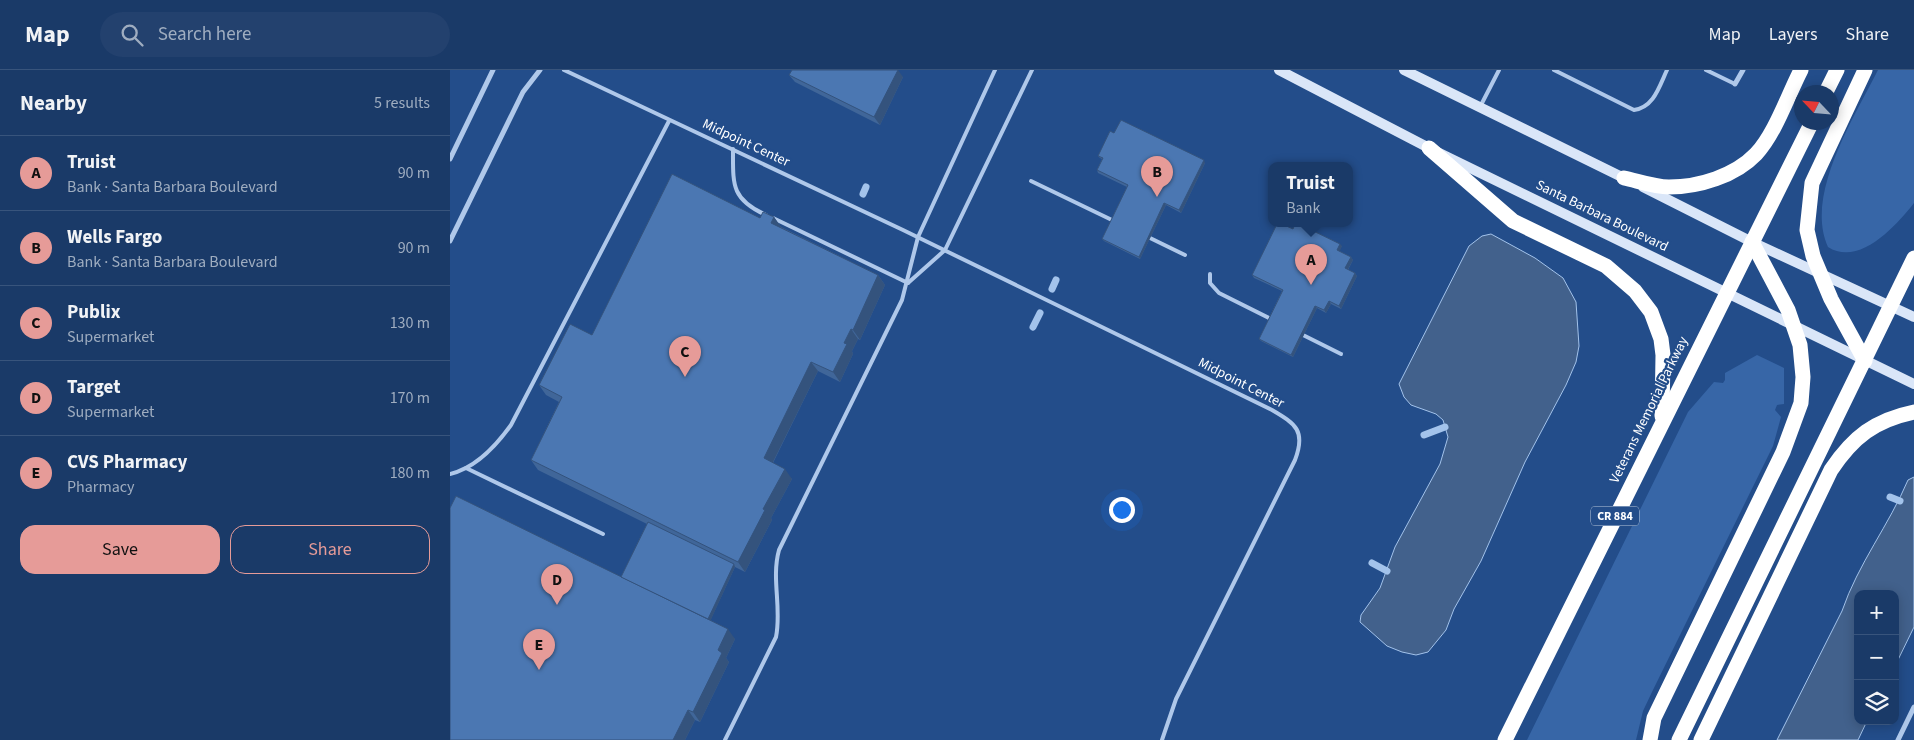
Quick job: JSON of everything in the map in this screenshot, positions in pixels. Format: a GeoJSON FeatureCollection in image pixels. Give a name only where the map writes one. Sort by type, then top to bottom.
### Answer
{"type":"FeatureCollection","features":[{"type":"Feature","properties":{"kind":"highway"},"geometry":{"type":"LineString","coordinates":[[1624,178],[1667,187],[1687,186],[1724,175],[1756,154],[1772,129],[1801,70]]}},
{"type":"Feature","properties":{"kind":"highway"},"geometry":{"type":"LineString","coordinates":[[1830,85],[1837,70]]}},
{"type":"Feature","properties":{"kind":"highway"},"geometry":{"type":"LineString","coordinates":[[1865,70],[1812,183],[1807,230],[1813,256],[1837,313],[1865,361]]}},
{"type":"Feature","properties":{"kind":"highway","name":"Veterans Memorial Parkway"},"geometry":{"type":"LineString","coordinates":[[1505,740],[1808,130]]}},
{"type":"Feature","properties":{"kind":"highway"},"geometry":{"type":"LineString","coordinates":[[1429,148],[1513,221],[1606,266],[1636,291],[1651,312],[1660,339],[1663,355],[1662,421]]}},
{"type":"Feature","properties":{"kind":"highway"},"geometry":{"type":"LineString","coordinates":[[1650,740],[1654,718],[1796,420],[1801,403],[1803,376],[1800,345],[1788,310],[1752,242]]}},
{"type":"Feature","properties":{"kind":"highway"},"geometry":{"type":"LineString","coordinates":[[1679,740],[1914,258]]}},
{"type":"Feature","properties":{"kind":"highway"},"geometry":{"type":"LineString","coordinates":[[1701,740],[1831,470],[1855,438],[1886,421],[1914,412]]}},
{"type":"Feature","properties":{"kind":"main road","name":"Santa Barbara Boulevard"},"geometry":{"type":"LineString","coordinates":[[1279,70],[1429,148],[1914,384]]}},
{"type":"Feature","properties":{"kind":"main road"},"geometry":{"type":"LineString","coordinates":[[1404,70],[1752,242],[1914,317]]}},
{"type":"Feature","properties":{"kind":"street"},"geometry":{"type":"LineString","coordinates":[[450,160],[494,70]]}},
{"type":"Feature","properties":{"kind":"street"},"geometry":{"type":"LineString","coordinates":[[450,241],[523,92],[540,70]]}},
{"type":"Feature","properties":{"kind":"street"},"geometry":{"type":"LineString","coordinates":[[1735,84],[1743,70]]}},
{"type":"Feature","properties":{"kind":"street"},"geometry":{"type":"LineString","coordinates":[[1898,740],[1914,706]]}},
{"type":"Feature","properties":{"kind":"lane","name":"Midpoint Center"},"geometry":{"type":"LineString","coordinates":[[564,70],[918,237],[1289,419],[1297,428],[1300,438],[1295,460],[1176,699],[1162,740]]}},
{"type":"Feature","properties":{"kind":"lane"},"geometry":{"type":"LineString","coordinates":[[725,740],[776,637],[779,624],[775,563],[779,550],[877,354],[908,283],[918,237],[995,70]]}},
{"type":"Feature","properties":{"kind":"lane"},"geometry":{"type":"LineString","coordinates":[[908,283],[945,250],[1032,70]]}},
{"type":"Feature","properties":{"kind":"lane"},"geometry":{"type":"LineString","coordinates":[[1480,107],[1498,70]]}},
{"type":"Feature","properties":{"kind":"lane"},"geometry":{"type":"LineString","coordinates":[[1554,70],[1634,110],[1644,108],[1652,100],[1667,70]]}},
{"type":"Feature","properties":{"kind":"lane"},"geometry":{"type":"LineString","coordinates":[[1706,70],[1735,84]]}},
{"type":"Feature","properties":{"kind":"lane"},"geometry":{"type":"LineString","coordinates":[[450,474],[466,468],[498,443],[511,426],[669,121]]}},
{"type":"Feature","properties":{"kind":"lane"},"geometry":{"type":"LineString","coordinates":[[732,149],[732,175],[735,190],[751,208],[908,283]]}},
{"type":"Feature","properties":{"kind":"lane"},"geometry":{"type":"LineString","coordinates":[[1031,181],[1116,222]]}},
{"type":"Feature","properties":{"kind":"lane"},"geometry":{"type":"LineString","coordinates":[[1142,234],[1185,255]]}},
{"type":"Feature","properties":{"kind":"lane"},"geometry":{"type":"LineString","coordinates":[[1210,274],[1210,283],[1219,293],[1280,324]]}},
{"type":"Feature","properties":{"kind":"lane"},"geometry":{"type":"LineString","coordinates":[[1298,332],[1341,354]]}},
{"type":"Feature","properties":{"kind":"lane"},"geometry":{"type":"LineString","coordinates":[[466,468],[603,534]]}},
{"type":"Feature","properties":{"kind":"shaded area"},"geometry":{"type":"Polygon","coordinates":[[[1878,70],[1914,70],[1914,203],[1876,241],[1852,252],[1840,252],[1828,247],[1822,226],[1822,204],[1827,180],[1835,156],[1878,70]]]}},
{"type":"Feature","properties":{"kind":"shaded area"},"geometry":{"type":"Polygon","coordinates":[[[1491,234],[1535,258],[1563,278],[1576,302],[1579,346],[1576,362],[1566,385],[1525,462],[1481,561],[1454,609],[1446,630],[1428,652],[1416,655],[1387,646],[1360,622],[1361,615],[1380,588],[1395,547],[1440,464],[1448,437],[1443,420],[1436,414],[1411,405],[1404,397],[1399,384],[1469,246],[1482,236],[1491,234]]]}},
{"type":"Feature","properties":{"kind":"shaded area"},"geometry":{"type":"Polygon","coordinates":[[[1757,355],[1784,368],[1784,404],[1777,405],[1775,410],[1781,417],[1773,446],[1643,711],[1636,740],[1527,740],[1688,412],[1714,382],[1723,383],[1725,373],[1757,355]]]}},
{"type":"Feature","properties":{"kind":"shaded area"},"geometry":{"type":"Polygon","coordinates":[[[1914,477],[1914,627],[1899,658],[1899,590],[1854,590],[1854,725],[1865,725],[1858,740],[1777,740],[1842,611],[1856,577],[1908,480],[1914,477]]]}},
{"type":"Feature","properties":{"kind":"building"},"geometry":{"type":"Polygon","coordinates":[[[792,70],[898,70],[874,117],[789,75],[792,70]]]}},
{"type":"Feature","properties":{"kind":"building"},"geometry":{"type":"Polygon","coordinates":[[[1121,120],[1204,160],[1179,210],[1164,203],[1139,257],[1102,239],[1128,185],[1097,170],[1103,158],[1098,156],[1110,131],[1114,133],[1121,120]]]}},
{"type":"Feature","properties":{"kind":"building"},"geometry":{"type":"Polygon","coordinates":[[[672,174],[760,218],[763,212],[774,217],[771,223],[878,275],[853,330],[851,329],[844,343],[847,344],[833,372],[811,362],[764,458],[785,469],[763,509],[765,510],[738,562],[531,460],[562,397],[539,385],[570,324],[592,335],[672,174]]]}},
{"type":"Feature","properties":{"kind":"building"},"geometry":{"type":"Polygon","coordinates":[[[1276,227],[1293,229],[1294,227],[1305,227],[1340,244],[1337,250],[1351,257],[1345,268],[1355,273],[1339,306],[1329,301],[1324,310],[1315,306],[1291,355],[1259,339],[1283,290],[1252,275],[1276,227]]]}},
{"type":"Feature","properties":{"kind":"building"},"geometry":{"type":"Polygon","coordinates":[[[456,496],[728,629],[718,650],[722,653],[693,712],[688,710],[673,740],[450,740],[450,508],[456,496]]]}},
{"type":"Feature","properties":{"kind":"building"},"geometry":{"type":"Polygon","coordinates":[[[648,522],[734,564],[708,619],[621,577],[648,522]]]}},
{"type":"Feature","properties":{"kind":"waterway"},"geometry":{"type":"LineString","coordinates":[[863,194],[866,187]]}},
{"type":"Feature","properties":{"kind":"waterway"},"geometry":{"type":"LineString","coordinates":[[1052,289],[1056,280]]}},
{"type":"Feature","properties":{"kind":"waterway"},"geometry":{"type":"LineString","coordinates":[[1033,327],[1040,313]]}},
{"type":"Feature","properties":{"kind":"waterway"},"geometry":{"type":"LineString","coordinates":[[1424,435],[1445,427]]}},
{"type":"Feature","properties":{"kind":"waterway"},"geometry":{"type":"LineString","coordinates":[[1890,497],[1900,501]]}},
{"type":"Feature","properties":{"kind":"waterway"},"geometry":{"type":"LineString","coordinates":[[1372,563],[1387,571]]}},
{"type":"Feature","properties":{"kind":"place","name":"Wells Fargo"},"geometry":{"type":"Point","coordinates":[1157,197]}},
{"type":"Feature","properties":{"kind":"place","name":"Truist"},"geometry":{"type":"Point","coordinates":[1311,285]}},
{"type":"Feature","properties":{"kind":"place","name":"Publix"},"geometry":{"type":"Point","coordinates":[685,377]}},
{"type":"Feature","properties":{"kind":"place","name":"Target"},"geometry":{"type":"Point","coordinates":[557,605]}},
{"type":"Feature","properties":{"kind":"place","name":"CVS Pharmacy"},"geometry":{"type":"Point","coordinates":[539,670]}}]}
